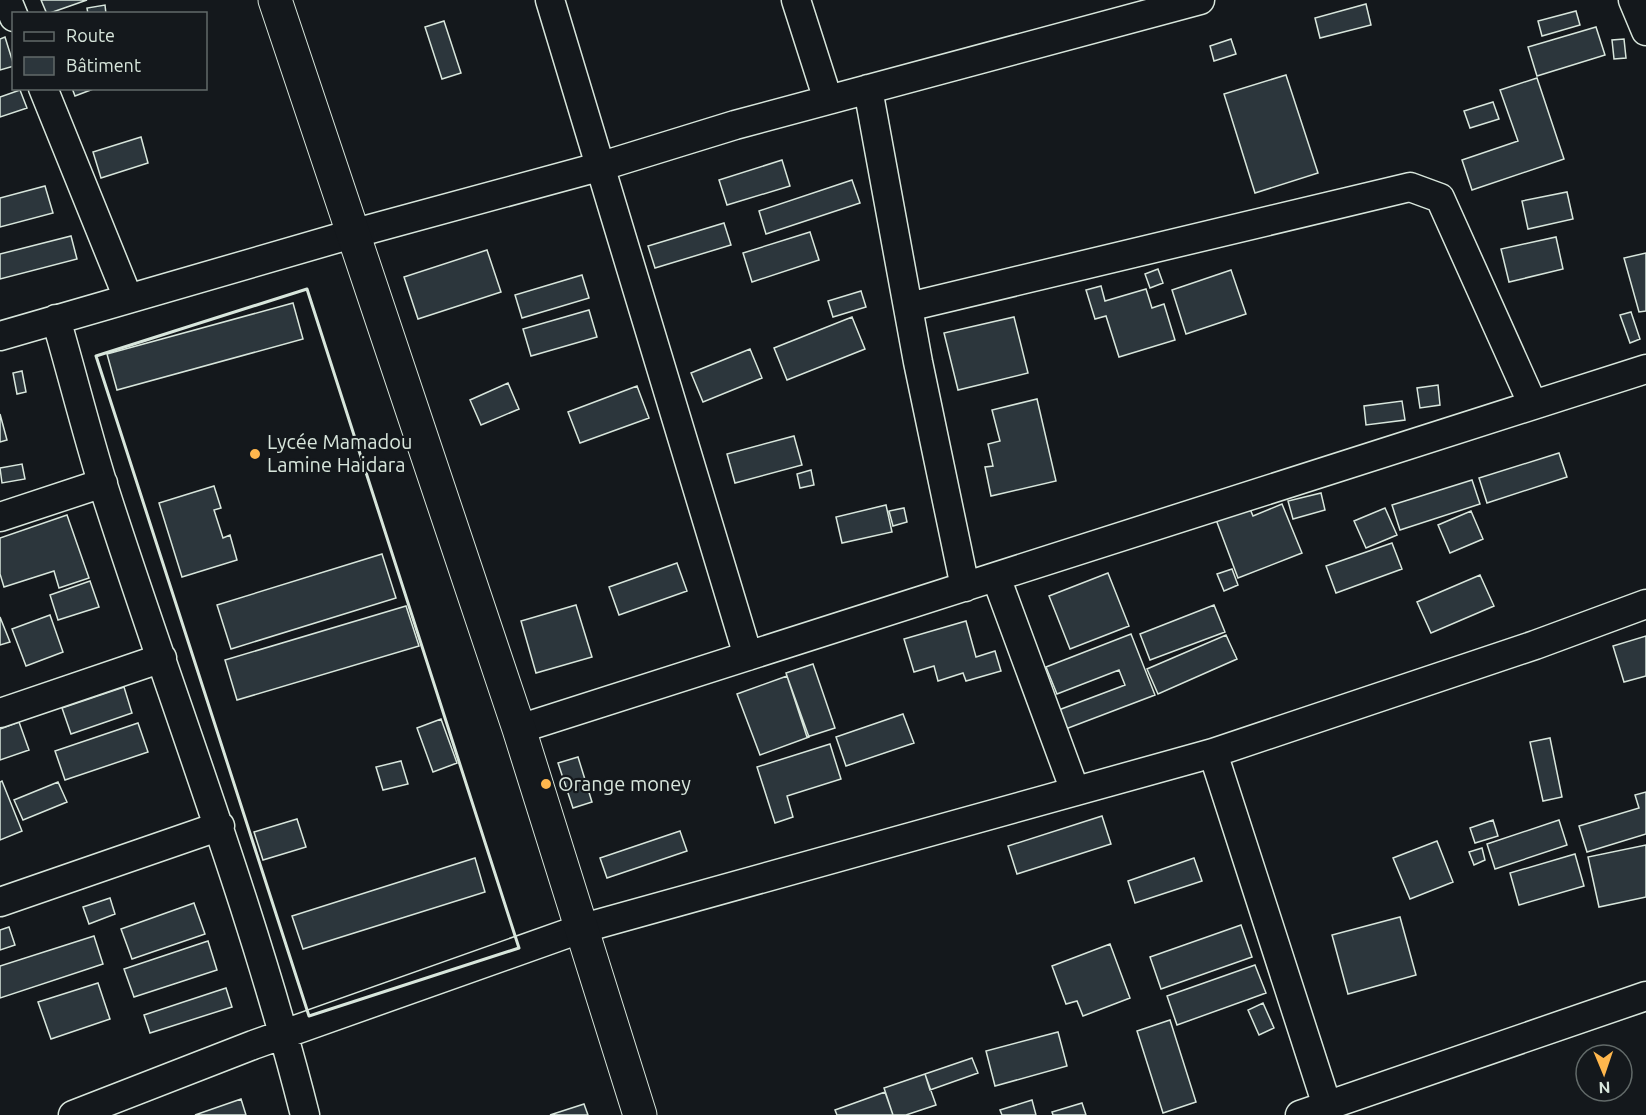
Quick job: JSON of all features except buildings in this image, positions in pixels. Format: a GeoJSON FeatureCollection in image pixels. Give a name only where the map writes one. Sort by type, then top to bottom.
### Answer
{"type":"FeatureCollection","features":[{"type":"Feature","properties":{"kind":"street"},"geometry":{"type":"LineString","coordinates":[[275,0],[519,729],[640,1115]]}},
{"type":"Feature","properties":{"kind":"street"},"geometry":{"type":"LineString","coordinates":[[550,0],[602,166],[748,656]]}},
{"type":"Feature","properties":{"kind":"street"},"geometry":{"type":"LineString","coordinates":[[796,0],[828,100]]}},
{"type":"Feature","properties":{"kind":"street"},"geometry":{"type":"LineString","coordinates":[[0,336],[828,100],[1200,0]]}},
{"type":"Feature","properties":{"kind":"street"},"geometry":{"type":"LineString","coordinates":[[1632,0],[1646,31]]}},
{"type":"Feature","properties":{"kind":"street"},"geometry":{"type":"LineString","coordinates":[[868,89],[908,307],[965,587]]}},
{"type":"Feature","properties":{"kind":"street"},"geometry":{"type":"LineString","coordinates":[[44,90],[128,298]]}},
{"type":"Feature","properties":{"kind":"street"},"geometry":{"type":"LineString","coordinates":[[908,307],[1410,187],[1440,198],[1533,405]]}},
{"type":"Feature","properties":{"kind":"street"},"geometry":{"type":"LineString","coordinates":[[56,319],[103,483],[220,826],[285,1034],[305,1115]]}},
{"type":"Feature","properties":{"kind":"street"},"geometry":{"type":"LineString","coordinates":[[519,729],[1646,369]]}},
{"type":"Feature","properties":{"kind":"street"},"geometry":{"type":"LineString","coordinates":[[0,517],[103,483]]}},
{"type":"Feature","properties":{"kind":"street"},"geometry":{"type":"LineString","coordinates":[[996,577],[1075,791]]}},
{"type":"Feature","properties":{"kind":"street"},"geometry":{"type":"LineString","coordinates":[[73,1115],[285,1034],[580,929],[1213,753],[1535,645],[1646,604]]}},
{"type":"Feature","properties":{"kind":"street"},"geometry":{"type":"LineString","coordinates":[[0,713],[162,658]]}},
{"type":"Feature","properties":{"kind":"street"},"geometry":{"type":"LineString","coordinates":[[1213,753],[1328,1110]]}},
{"type":"Feature","properties":{"kind":"street"},"geometry":{"type":"LineString","coordinates":[[0,902],[220,826]]}},
{"type":"Feature","properties":{"kind":"street"},"geometry":{"type":"LineString","coordinates":[[1300,1115],[1328,1110],[1646,996]]}},
{"type":"Feature","properties":{"kind":"wall"},"geometry":{"type":"LineString","coordinates":[[307,289],[519,948],[309,1016],[96,356],[307,289]]}},
{"type":"Feature","properties":{"kind":"place","name":"Lycée Mamadou Lamine Haidara"},"geometry":{"type":"Point","coordinates":[255,454]}},
{"type":"Feature","properties":{"kind":"place","name":"Orange money"},"geometry":{"type":"Point","coordinates":[546,784]}}]}
